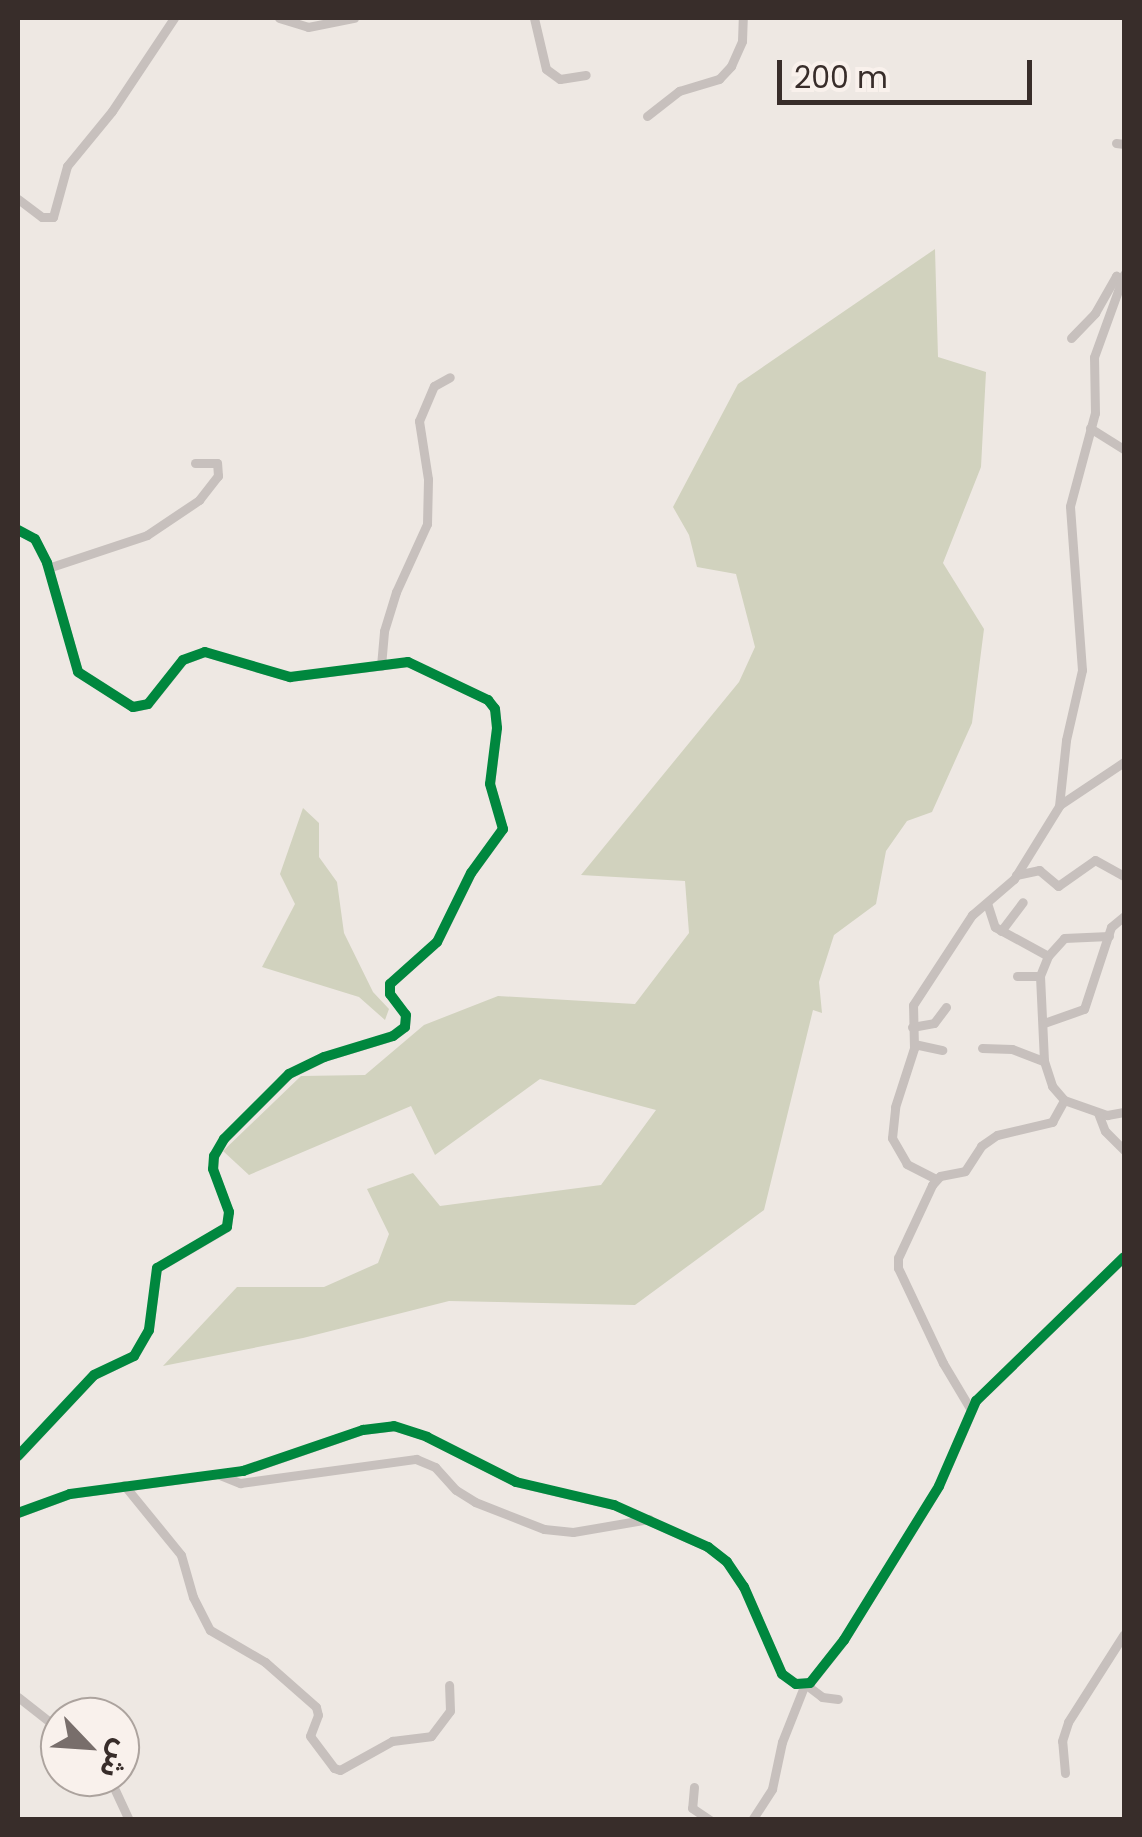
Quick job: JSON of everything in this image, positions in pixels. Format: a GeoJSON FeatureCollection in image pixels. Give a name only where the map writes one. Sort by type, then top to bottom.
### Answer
{"type":"FeatureCollection","features":[{"type":"Feature","properties":{"kind":"street"},"geometry":{"type":"LineString","coordinates":[[18,199],[42,217],[52,217],[67,166],[133,82],[174,18]]}},
{"type":"Feature","properties":{"kind":"street"},"geometry":{"type":"LineString","coordinates":[[279,18],[302,27],[354,18]]}},
{"type":"Feature","properties":{"kind":"street"},"geometry":{"type":"LineString","coordinates":[[534,18],[546,69],[560,79],[586,76]]}},
{"type":"Feature","properties":{"kind":"street"},"geometry":{"type":"LineString","coordinates":[[647,116],[679,90],[718,79],[731,66],[742,41],[743,18]]}},
{"type":"Feature","properties":{"kind":"street"},"geometry":{"type":"LineString","coordinates":[[1064,1100],[1052,1122],[998,1135],[980,1146],[965,1170],[936,1179],[907,1164],[892,1138],[895,1107],[914,1044],[912,1027],[920,989],[972,915],[1016,875],[1058,806],[1066,740],[1082,670],[1070,506],[1090,428],[1094,357],[1123,277],[1116,276],[1095,313],[1071,338]]}},
{"type":"Feature","properties":{"kind":"street"},"geometry":{"type":"LineString","coordinates":[[382,666],[384,631],[396,592],[427,524],[428,479],[419,421],[434,386],[450,376]]}},
{"type":"Feature","properties":{"kind":"street"},"geometry":{"type":"LineString","coordinates":[[1090,428],[1124,449]]}},
{"type":"Feature","properties":{"kind":"street"},"geometry":{"type":"LineString","coordinates":[[48,568],[147,535],[199,500],[218,476],[218,463],[195,463]]}},
{"type":"Feature","properties":{"kind":"street"},"geometry":{"type":"LineString","coordinates":[[18,530],[35,540],[48,568],[78,672],[132,707],[152,700],[173,672],[196,653],[213,654],[280,676],[414,664],[492,704],[497,728],[490,784],[504,820],[501,837],[471,873],[437,942],[390,984],[390,994],[406,1015],[405,1027],[393,1036],[324,1057],[289,1074],[224,1139],[214,1156],[212,1170],[229,1212],[227,1227],[156,1268],[149,1330],[140,1349],[123,1364],[94,1375],[18,1456]]}},
{"type":"Feature","properties":{"kind":"street"},"geometry":{"type":"LineString","coordinates":[[1058,806],[1124,762]]}},
{"type":"Feature","properties":{"kind":"street"},"geometry":{"type":"LineString","coordinates":[[1016,875],[1039,870],[1058,886],[1095,860],[1124,876]]}},
{"type":"Feature","properties":{"kind":"street"},"geometry":{"type":"LineString","coordinates":[[987,939],[1023,902]]}},
{"type":"Feature","properties":{"kind":"street"},"geometry":{"type":"LineString","coordinates":[[987,903],[998,929],[1048,956]]}},
{"type":"Feature","properties":{"kind":"street"},"geometry":{"type":"LineString","coordinates":[[1044,1023],[1084,1010],[1114,922],[1124,916]]}},
{"type":"Feature","properties":{"kind":"street"},"geometry":{"type":"LineString","coordinates":[[1109,936],[1064,938],[1048,956],[1040,976],[1044,1061],[1052,1086],[1064,1100],[1098,1114],[1124,1112]]}},
{"type":"Feature","properties":{"kind":"street"},"geometry":{"type":"LineString","coordinates":[[1017,976],[1040,976]]}},
{"type":"Feature","properties":{"kind":"street"},"geometry":{"type":"LineString","coordinates":[[912,1027],[934,1022],[946,1007]]}},
{"type":"Feature","properties":{"kind":"street"},"geometry":{"type":"LineString","coordinates":[[914,1044],[942,1050]]}},
{"type":"Feature","properties":{"kind":"street"},"geometry":{"type":"LineString","coordinates":[[982,1048],[1012,1049],[1044,1061]]}},
{"type":"Feature","properties":{"kind":"street"},"geometry":{"type":"LineString","coordinates":[[1098,1114],[1105,1131],[1124,1150]]}},
{"type":"Feature","properties":{"kind":"street"},"geometry":{"type":"LineString","coordinates":[[936,1179],[898,1258],[898,1268],[971,1410]]}},
{"type":"Feature","properties":{"kind":"street"},"geometry":{"type":"LineString","coordinates":[[752,1820],[772,1788],[782,1742],[805,1684],[826,1668],[926,1509],[971,1410],[1124,1257]]}},
{"type":"Feature","properties":{"kind":"street"},"geometry":{"type":"LineString","coordinates":[[18,1513],[42,1501],[124,1485],[220,1475],[363,1430],[394,1426],[427,1437],[516,1482],[614,1504],[708,1547],[727,1562],[744,1587],[782,1674],[822,1697],[838,1700]]}},
{"type":"Feature","properties":{"kind":"street"},"geometry":{"type":"LineString","coordinates":[[220,1475],[240,1483],[416,1459],[432,1464],[456,1490],[475,1502],[538,1527],[573,1532],[651,1519]]}},
{"type":"Feature","properties":{"kind":"street"},"geometry":{"type":"LineString","coordinates":[[124,1485],[182,1555],[193,1598],[210,1630],[265,1662],[317,1710],[310,1736],[334,1768],[340,1770],[392,1741],[426,1739],[435,1734],[450,1711],[450,1685]]}},
{"type":"Feature","properties":{"kind":"street"},"geometry":{"type":"LineString","coordinates":[[1065,1773],[1065,1730],[1124,1634]]}},
{"type":"Feature","properties":{"kind":"street"},"geometry":{"type":"LineString","coordinates":[[18,1698],[40,1715]]}},
{"type":"Feature","properties":{"kind":"street"},"geometry":{"type":"LineString","coordinates":[[694,1787],[692,1808],[710,1820]]}},
{"type":"Feature","properties":{"kind":"street"},"geometry":{"type":"LineString","coordinates":[[118,1797],[128,1820]]}},
{"type":"Feature","properties":{"kind":"green space"},"geometry":{"type":"Polygon","coordinates":[[[935,249],[938,357],[986,372],[981,467],[943,563],[984,629],[972,723],[932,812],[907,821],[886,851],[876,904],[834,935],[819,982],[822,1013],[813,1010],[764,1210],[635,1305],[449,1301],[303,1338],[163,1366],[237,1287],[324,1287],[378,1263],[389,1234],[367,1189],[413,1173],[440,1206],[601,1185],[656,1110],[540,1079],[435,1155],[411,1106],[249,1175],[223,1151],[301,1076],[365,1075],[424,1025],[498,996],[635,1004],[689,933],[685,881],[581,875],[739,682],[755,647],[736,574],[697,567],[689,535],[673,507],[738,384],[935,249]]]}},
{"type":"Feature","properties":{"kind":"green space"},"geometry":{"type":"Polygon","coordinates":[[[303,808],[319,823],[319,857],[337,882],[344,933],[373,992],[389,1009],[385,1020],[359,997],[262,967],[295,904],[280,874],[303,808]]]}},
{"type":"Feature","properties":{"kind":"cycle path"},"geometry":{"type":"LineString","coordinates":[[18,530],[35,539],[47,563],[78,672],[133,707],[148,704],[183,660],[205,652],[290,677],[408,662],[488,700],[495,709],[497,728],[490,784],[503,829],[471,873],[437,942],[390,984],[390,994],[406,1015],[405,1027],[393,1036],[324,1057],[289,1074],[224,1139],[214,1156],[213,1169],[229,1212],[227,1227],[157,1268],[149,1330],[134,1356],[94,1375],[18,1456]]}},
{"type":"Feature","properties":{"kind":"cycle path"},"geometry":{"type":"LineString","coordinates":[[18,1513],[70,1494],[243,1471],[363,1430],[394,1426],[427,1437],[516,1482],[614,1505],[708,1547],[727,1562],[744,1587],[782,1674],[796,1684],[810,1683],[844,1640],[939,1486],[976,1401],[1124,1257]]}}]}
